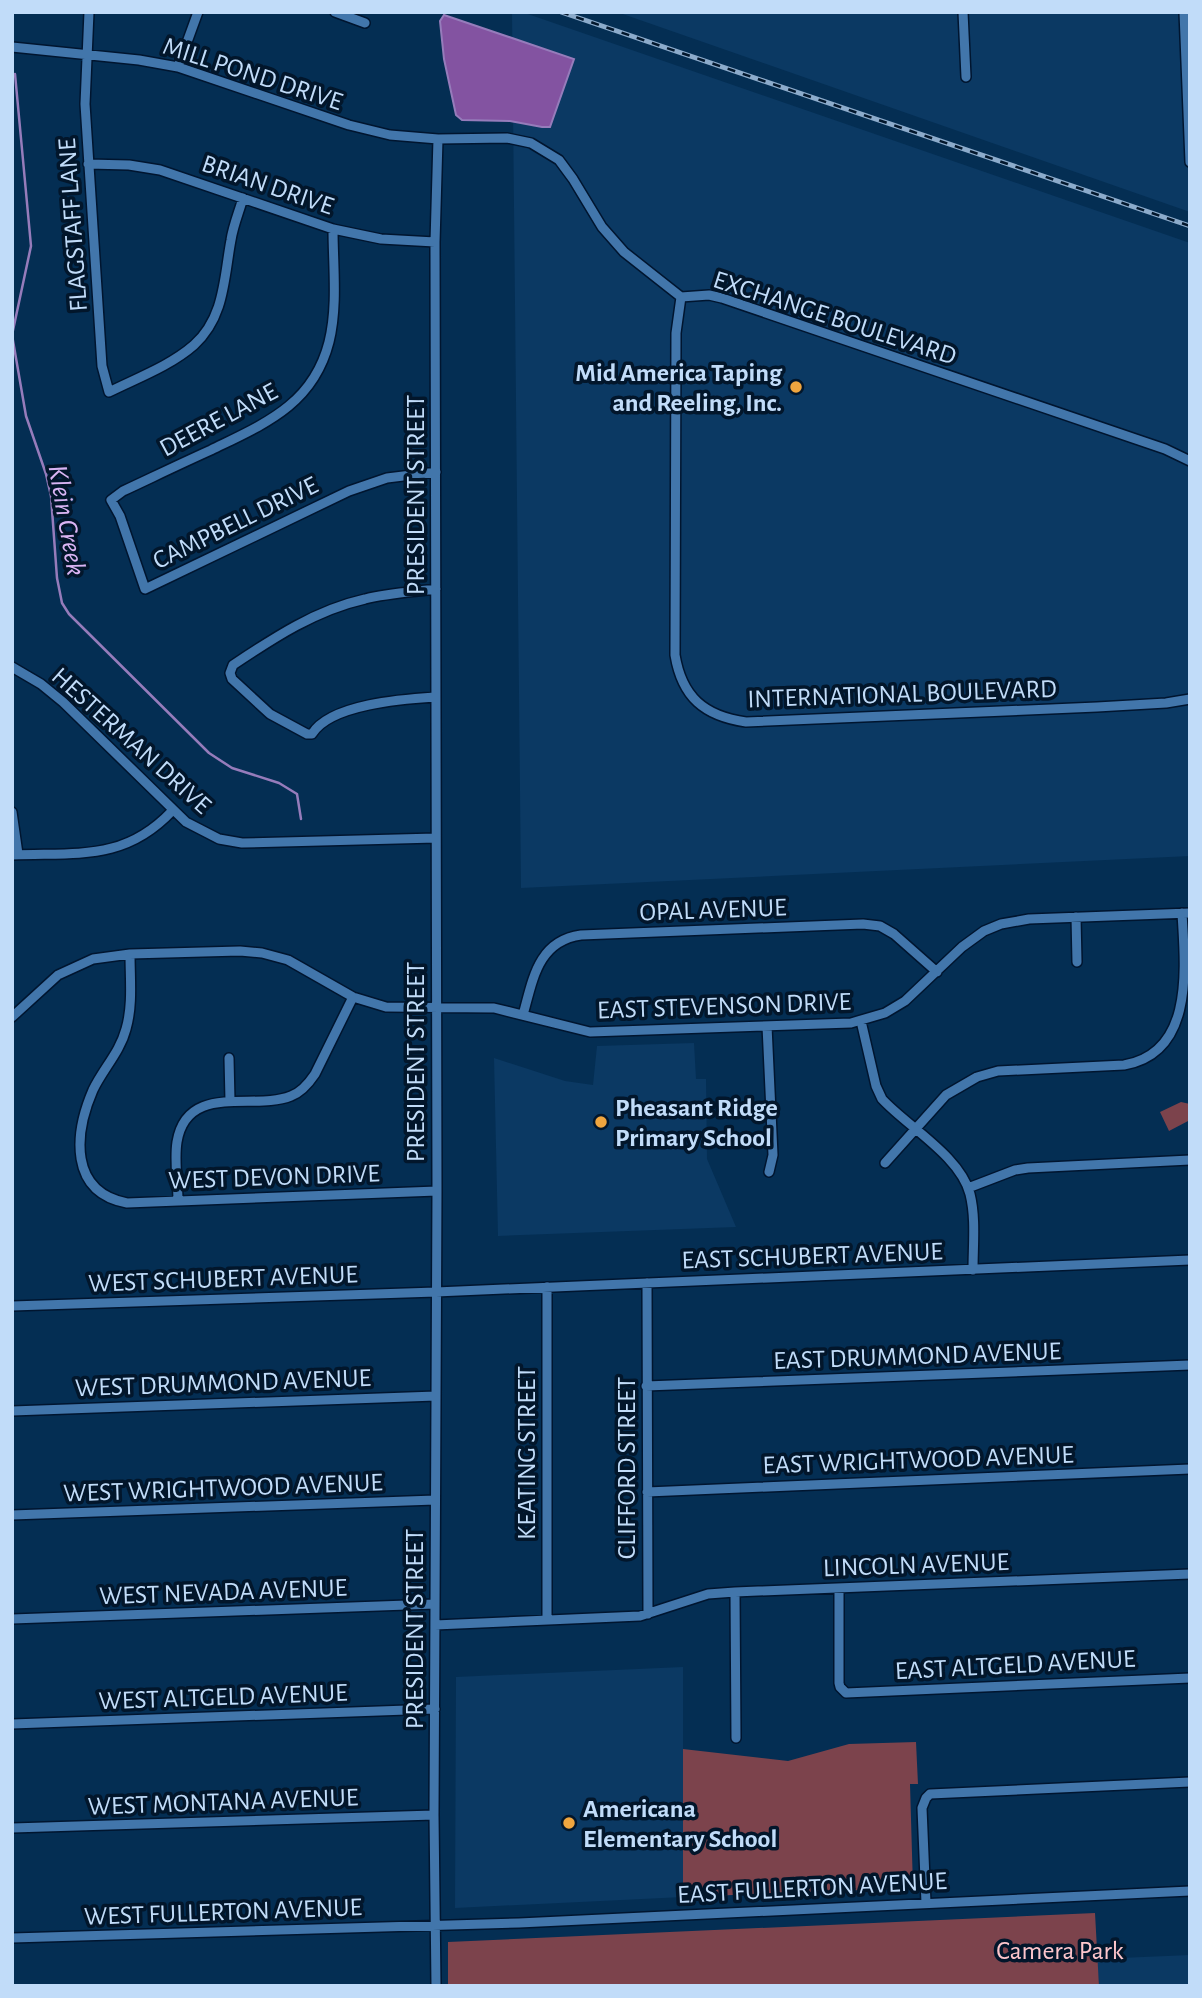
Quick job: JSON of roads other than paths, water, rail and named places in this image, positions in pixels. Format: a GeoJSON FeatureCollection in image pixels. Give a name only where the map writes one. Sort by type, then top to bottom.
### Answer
{"type":"FeatureCollection","features":[{"type":"Feature","properties":{"kind":"street","name":"FLAGSTAFF LANE"},"geometry":{"type":"LineString","coordinates":[[89,12],[85,104],[88,164],[102,366],[109,392],[197,343],[212,321],[223,292],[231,237],[243,198]]}},
{"type":"Feature","properties":{"kind":"street"},"geometry":{"type":"LineString","coordinates":[[178,67],[198,12]]}},
{"type":"Feature","properties":{"kind":"street"},"geometry":{"type":"LineString","coordinates":[[335,12],[365,23]]}},
{"type":"Feature","properties":{"kind":"street"},"geometry":{"type":"LineString","coordinates":[[963,12],[966,78]]}},
{"type":"Feature","properties":{"kind":"street"},"geometry":{"type":"LineString","coordinates":[[1184,12],[1190,162]]}},
{"type":"Feature","properties":{"kind":"street","name":"MILL POND DRIVE"},"geometry":{"type":"LineString","coordinates":[[12,47],[178,67],[358,128],[390,135],[438,139]]}},
{"type":"Feature","properties":{"kind":"street","name":"PRESIDENT STREET"},"geometry":{"type":"LineString","coordinates":[[436,1986],[435,242],[438,139]]}},
{"type":"Feature","properties":{"kind":"street","name":"EXCHANGE BOULEVARD"},"geometry":{"type":"LineString","coordinates":[[438,139],[519,139],[548,152],[559,160],[602,228],[624,253],[681,297],[709,295],[722,298],[1153,444],[1190,461]]}},
{"type":"Feature","properties":{"kind":"street","name":"BRIAN DRIVE"},"geometry":{"type":"LineString","coordinates":[[88,164],[129,165],[160,170],[333,229],[381,239],[435,242]]}},
{"type":"Feature","properties":{"kind":"street","name":"DEERE LANE"},"geometry":{"type":"LineString","coordinates":[[111,500],[123,491],[273,419],[295,402],[310,384],[330,340],[333,229]]}},
{"type":"Feature","properties":{"kind":"street","name":"INTERNATIONAL BOULEVARD"},"geometry":{"type":"LineString","coordinates":[[681,297],[676,333],[675,655],[682,681],[692,699],[718,716],[746,722],[1125,706],[1190,699]]}},
{"type":"Feature","properties":{"kind":"street","name":"CAMPBELL DRIVE"},"geometry":{"type":"LineString","coordinates":[[111,500],[120,516],[145,589],[349,491],[387,478],[436,472]]}},
{"type":"Feature","properties":{"kind":"street"},"geometry":{"type":"LineString","coordinates":[[435,697],[395,700],[367,706],[322,722],[312,734],[307,734],[270,715],[232,679],[230,673],[233,665],[276,636],[315,616],[363,599],[391,593],[436,589]]}},
{"type":"Feature","properties":{"kind":"street","name":"HESTERMAN DRIVE"},"geometry":{"type":"LineString","coordinates":[[12,667],[41,684],[63,702],[172,811],[204,834],[242,843],[436,838]]}},
{"type":"Feature","properties":{"kind":"street"},"geometry":{"type":"LineString","coordinates":[[12,813],[16,830],[15,855],[98,852],[118,848],[144,836],[172,811]]}},
{"type":"Feature","properties":{"kind":"street"},"geometry":{"type":"LineString","coordinates":[[885,1163],[946,1095],[977,1077],[998,1071],[1124,1065],[1140,1061],[1157,1051],[1179,1012],[1185,988],[1186,913]]}},
{"type":"Feature","properties":{"kind":"street","name":"EAST STEVENSON DRIVE"},"geometry":{"type":"LineString","coordinates":[[14,1012],[58,975],[93,959],[130,954],[235,951],[262,953],[288,960],[353,997],[386,1007],[494,1008],[590,1032],[861,1021],[885,1013],[905,1001],[972,939],[1001,924],[1029,919],[1186,913]]}},
{"type":"Feature","properties":{"kind":"street"},"geometry":{"type":"LineString","coordinates":[[1076,917],[1077,962]]}},
{"type":"Feature","properties":{"kind":"street","name":"OPAL AVENUE"},"geometry":{"type":"LineString","coordinates":[[523,1015],[544,956],[552,944],[566,937],[580,935],[863,924],[880,926],[894,934],[937,972]]}},
{"type":"Feature","properties":{"kind":"street","name":"WEST DEVON DRIVE"},"geometry":{"type":"LineString","coordinates":[[130,954],[131,1002],[127,1028],[97,1082],[82,1128],[80,1157],[86,1177],[105,1196],[127,1202],[154,1202],[437,1191]]}},
{"type":"Feature","properties":{"kind":"street"},"geometry":{"type":"LineString","coordinates":[[178,1201],[177,1151],[180,1132],[190,1117],[202,1107],[230,1101],[282,1099],[303,1089],[315,1074],[353,997]]}},
{"type":"Feature","properties":{"kind":"street"},"geometry":{"type":"LineString","coordinates":[[861,1021],[876,1086],[882,1099],[950,1160],[968,1188],[972,1206],[974,1270]]}},
{"type":"Feature","properties":{"kind":"street"},"geometry":{"type":"LineString","coordinates":[[767,1026],[773,1156],[769,1172]]}},
{"type":"Feature","properties":{"kind":"street"},"geometry":{"type":"LineString","coordinates":[[229,1058],[230,1101]]}},
{"type":"Feature","properties":{"kind":"street"},"geometry":{"type":"LineString","coordinates":[[968,1188],[1015,1170],[1028,1168],[1190,1160]]}},
{"type":"Feature","properties":{"kind":"street","name":"EAST SCHUBERT AVENUE"},"geometry":{"type":"LineString","coordinates":[[436,1292],[1190,1260]]}},
{"type":"Feature","properties":{"kind":"street","name":"CLIFFORD STREET"},"geometry":{"type":"LineString","coordinates":[[647,1283],[648,1614]]}},
{"type":"Feature","properties":{"kind":"street","name":"KEATING STREET"},"geometry":{"type":"LineString","coordinates":[[547,1287],[547,1620]]}},
{"type":"Feature","properties":{"kind":"street","name":"WEST SCHUBERT AVENUE"},"geometry":{"type":"LineString","coordinates":[[12,1306],[436,1292]]}},
{"type":"Feature","properties":{"kind":"street","name":"EAST DRUMMOND AVENUE"},"geometry":{"type":"LineString","coordinates":[[646,1386],[1190,1365]]}},
{"type":"Feature","properties":{"kind":"street","name":"WEST DRUMMOND AVENUE"},"geometry":{"type":"LineString","coordinates":[[12,1411],[436,1396]]}},
{"type":"Feature","properties":{"kind":"street","name":"EAST WRIGHTWOOD AVENUE"},"geometry":{"type":"LineString","coordinates":[[647,1492],[1190,1469]]}},
{"type":"Feature","properties":{"kind":"street","name":"WEST WRIGHTWOOD AVENUE"},"geometry":{"type":"LineString","coordinates":[[12,1516],[435,1500]]}},
{"type":"Feature","properties":{"kind":"street","name":"LINCOLN AVENUE"},"geometry":{"type":"LineString","coordinates":[[648,1614],[698,1597],[735,1592],[1190,1574]]}},
{"type":"Feature","properties":{"kind":"street","name":"EAST ALTGELD AVENUE"},"geometry":{"type":"LineString","coordinates":[[839,1588],[839,1683],[843,1690],[850,1693],[1190,1678]]}},
{"type":"Feature","properties":{"kind":"street"},"geometry":{"type":"LineString","coordinates":[[735,1592],[736,1738]]}},
{"type":"Feature","properties":{"kind":"street","name":"WEST NEVADA AVENUE"},"geometry":{"type":"LineString","coordinates":[[12,1619],[435,1604]]}},
{"type":"Feature","properties":{"kind":"street"},"geometry":{"type":"LineString","coordinates":[[435,1625],[648,1614]]}},
{"type":"Feature","properties":{"kind":"street","name":"WEST ALTGELD AVENUE"},"geometry":{"type":"LineString","coordinates":[[12,1724],[435,1709]]}},
{"type":"Feature","properties":{"kind":"street"},"geometry":{"type":"LineString","coordinates":[[926,1903],[922,1808],[926,1798],[936,1792],[1190,1782]]}},
{"type":"Feature","properties":{"kind":"street","name":"WEST MONTANA AVENUE"},"geometry":{"type":"LineString","coordinates":[[12,1828],[434,1815]]}},
{"type":"Feature","properties":{"kind":"street","name":"EAST FULLERTON AVENUE"},"geometry":{"type":"LineString","coordinates":[[436,1926],[1190,1891]]}},
{"type":"Feature","properties":{"kind":"street","name":"WEST FULLERTON AVENUE"},"geometry":{"type":"LineString","coordinates":[[12,1938],[436,1926]]}},
{"type":"Feature","properties":{"kind":"waterway","name":"Klein Creek"},"geometry":{"type":"LineString","coordinates":[[15,74],[31,246],[12,335],[26,416],[51,496],[57,578],[62,603],[69,614],[209,753],[232,768],[279,783],[297,794],[301,819]]}},
{"type":"Feature","properties":{"kind":"railway"},"geometry":{"type":"LineString","coordinates":[[561,12],[1190,226]]}},
{"type":"Feature","properties":{"kind":"place","name":"Mid America Taping and Reeling, Inc."},"geometry":{"type":"Point","coordinates":[796,387]}},
{"type":"Feature","properties":{"kind":"place","name":"Pheasant Ridge Primary School"},"geometry":{"type":"Point","coordinates":[601,1122]}},
{"type":"Feature","properties":{"kind":"place","name":"Americana Elementary School"},"geometry":{"type":"Point","coordinates":[569,1823]}},
{"type":"Feature","properties":{"kind":"park label","name":"Camera Park"},"geometry":{"type":"Point","coordinates":[1060,1950]}}]}
